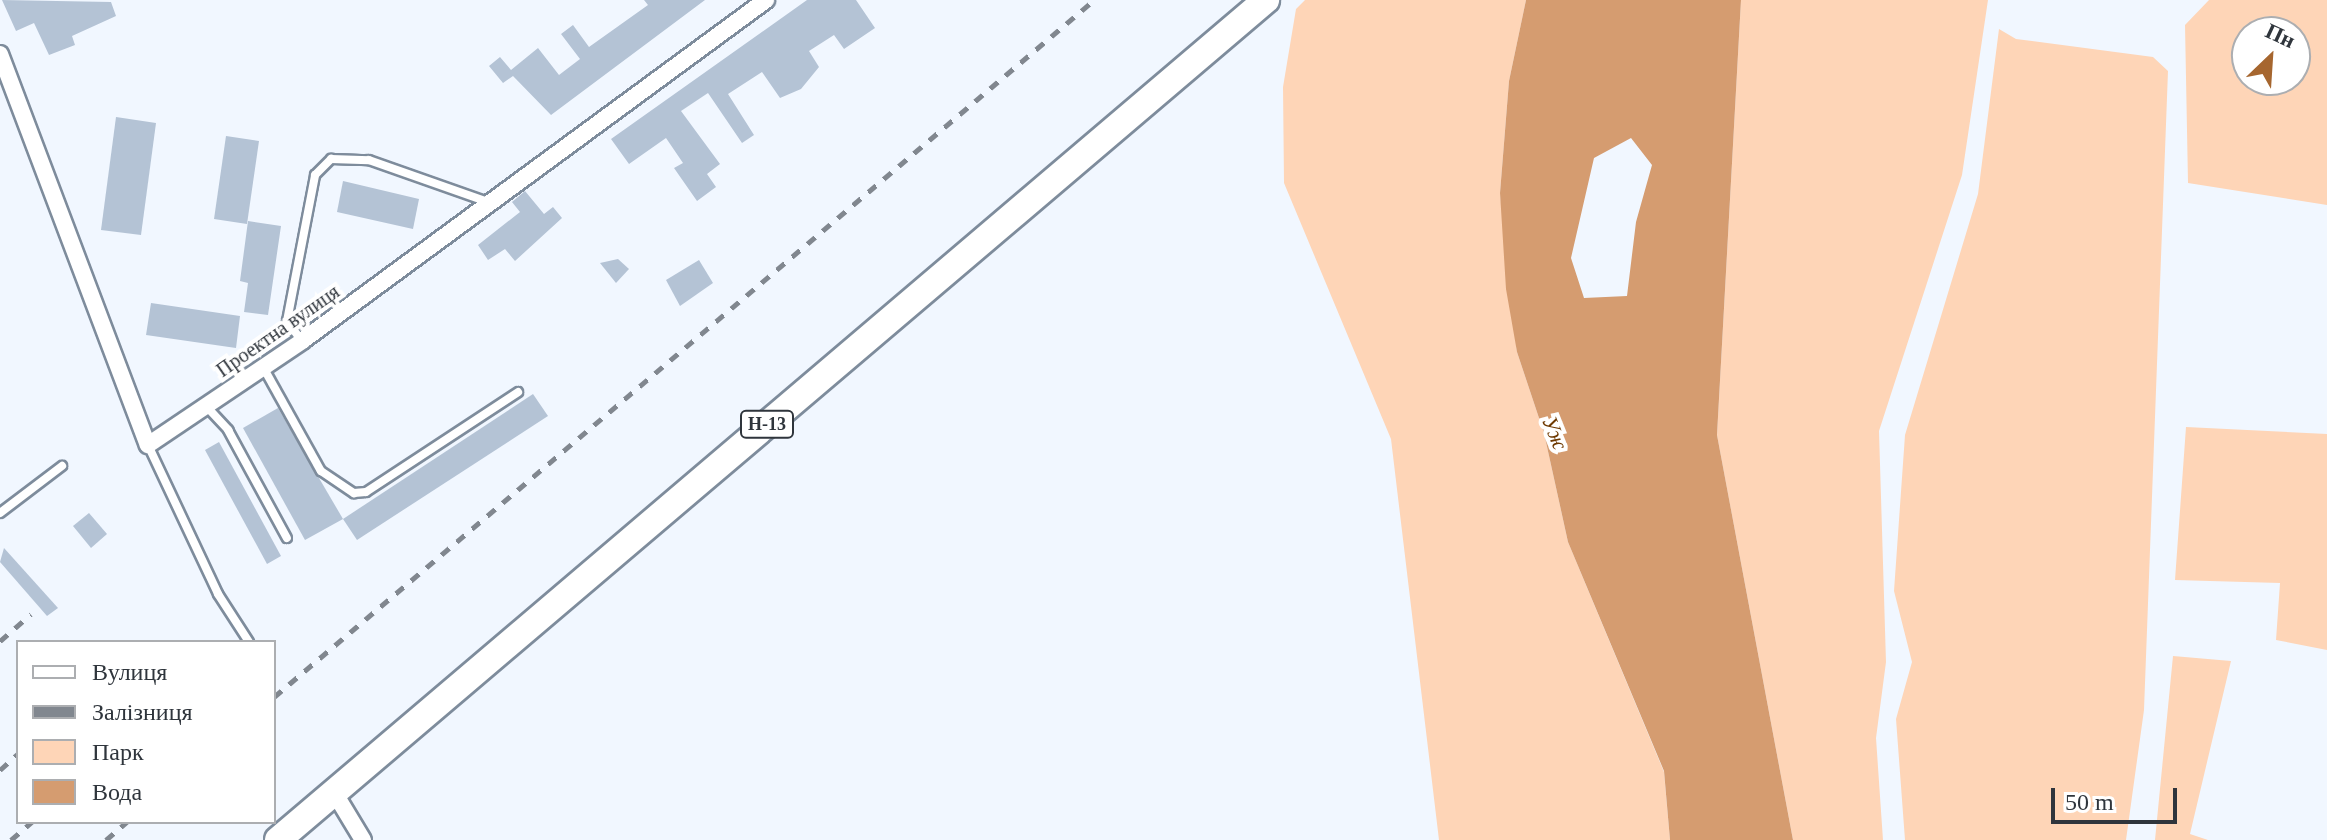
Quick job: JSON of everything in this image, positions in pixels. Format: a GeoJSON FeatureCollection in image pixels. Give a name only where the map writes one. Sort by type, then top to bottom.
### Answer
{"type":"FeatureCollection","features":[{"type":"Feature","properties":{"kind":"main road","name":"Н-13"},"geometry":{"type":"LineString","coordinates":[[278,840],[1266,0]]}},
{"type":"Feature","properties":{"kind":"street","name":"Проектна вулиця"},"geometry":{"type":"LineString","coordinates":[[148,445],[302,341],[766,0]]}},
{"type":"Feature","properties":{"kind":"street"},"geometry":{"type":"LineString","coordinates":[[0,54],[148,445]]}},
{"type":"Feature","properties":{"kind":"street"},"geometry":{"type":"LineString","coordinates":[[334,792],[363,840]]}},
{"type":"Feature","properties":{"kind":"lane"},"geometry":{"type":"LineString","coordinates":[[302,341],[287,321],[315,175],[331,159],[369,160],[489,202]]}},
{"type":"Feature","properties":{"kind":"lane"},"geometry":{"type":"LineString","coordinates":[[263,367],[321,471],[354,493],[377,485],[518,392]]}},
{"type":"Feature","properties":{"kind":"lane"},"geometry":{"type":"LineString","coordinates":[[206,406],[228,430],[287,538]]}},
{"type":"Feature","properties":{"kind":"lane"},"geometry":{"type":"LineString","coordinates":[[148,445],[218,594],[248,640]]}},
{"type":"Feature","properties":{"kind":"lane"},"geometry":{"type":"LineString","coordinates":[[0,513],[62,466]]}},
{"type":"Feature","properties":{"kind":"green space"},"geometry":{"type":"Polygon","coordinates":[[[1305,0],[1526,0],[1509,81],[1500,193],[1517,352],[1544,433],[1568,542],[1664,772],[1670,840],[1439,840],[1391,439],[1284,183],[1283,87],[1296,9],[1305,0]]]}},
{"type":"Feature","properties":{"kind":"green space"},"geometry":{"type":"Polygon","coordinates":[[[1741,0],[1988,0],[1962,175],[1879,431],[1886,662],[1876,738],[1883,840],[1793,840],[1717,435],[1741,0]]]}},
{"type":"Feature","properties":{"kind":"green space"},"geometry":{"type":"Polygon","coordinates":[[[2209,0],[2327,0],[2327,205],[2188,183],[2185,25],[2209,0]]]}},
{"type":"Feature","properties":{"kind":"green space"},"geometry":{"type":"Polygon","coordinates":[[[1999,29],[2016,39],[2153,57],[2168,71],[2144,710],[2126,840],[1905,840],[1896,719],[1912,662],[1894,591],[1905,435],[1978,194],[1999,29]]]}},
{"type":"Feature","properties":{"kind":"green space"},"geometry":{"type":"Polygon","coordinates":[[[2186,427],[2327,434],[2327,650],[2276,640],[2280,583],[2175,580],[2186,427]]]}},
{"type":"Feature","properties":{"kind":"green space"},"geometry":{"type":"Polygon","coordinates":[[[2173,656],[2231,661],[2190,834],[2208,840],[2155,840],[2173,656]]]}},
{"type":"Feature","properties":{"kind":"water","name":"Уж"},"geometry":{"type":"Polygon","coordinates":[[[1526,0],[1741,0],[1717,435],[1793,840],[1670,840],[1664,771],[1568,542],[1544,433],[1517,352],[1506,289],[1500,193],[1509,81],[1526,0]],[[1631,138],[1594,158],[1571,258],[1584,298],[1627,296],[1636,222],[1652,165],[1631,138]]]}},
{"type":"Feature","properties":{"kind":"building"},"geometry":{"type":"Polygon","coordinates":[[[2,0],[111,2],[116,16],[72,36],[75,45],[49,55],[34,23],[16,31],[2,0]]]}},
{"type":"Feature","properties":{"kind":"building"},"geometry":{"type":"Polygon","coordinates":[[[644,0],[705,0],[551,115],[513,76],[503,83],[489,66],[500,57],[511,70],[538,48],[559,75],[580,59],[561,34],[573,25],[589,47],[648,5],[644,0]]]}},
{"type":"Feature","properties":{"kind":"building"},"geometry":{"type":"Polygon","coordinates":[[[807,0],[856,0],[875,28],[844,49],[834,35],[809,51],[819,67],[801,89],[780,98],[762,72],[728,94],[754,135],[742,143],[708,93],[681,111],[720,164],[707,174],[716,187],[697,201],[674,168],[683,163],[666,138],[629,164],[611,139],[807,0]]]}},
{"type":"Feature","properties":{"kind":"building"},"geometry":{"type":"Polygon","coordinates":[[[116,117],[156,123],[141,235],[101,230],[116,117]]]}},
{"type":"Feature","properties":{"kind":"building"},"geometry":{"type":"Polygon","coordinates":[[[226,136],[259,141],[247,224],[214,219],[226,136]]]}},
{"type":"Feature","properties":{"kind":"building"},"geometry":{"type":"Polygon","coordinates":[[[343,181],[419,199],[413,229],[337,212],[343,181]]]}},
{"type":"Feature","properties":{"kind":"building"},"geometry":{"type":"Polygon","coordinates":[[[525,191],[544,214],[553,207],[562,218],[515,261],[505,249],[488,260],[478,245],[520,212],[512,202],[525,191]]]}},
{"type":"Feature","properties":{"kind":"building"},"geometry":{"type":"Polygon","coordinates":[[[248,221],[281,226],[268,315],[244,312],[248,283],[240,281],[248,221]]]}},
{"type":"Feature","properties":{"kind":"building"},"geometry":{"type":"Polygon","coordinates":[[[618,259],[629,269],[616,283],[600,263],[618,259]]]}},
{"type":"Feature","properties":{"kind":"building"},"geometry":{"type":"Polygon","coordinates":[[[699,260],[713,283],[680,306],[666,280],[699,260]]]}},
{"type":"Feature","properties":{"kind":"building"},"geometry":{"type":"Polygon","coordinates":[[[151,303],[240,316],[236,348],[146,335],[151,303]]]}},
{"type":"Feature","properties":{"kind":"building"},"geometry":{"type":"Polygon","coordinates":[[[533,394],[548,416],[357,540],[343,519],[533,394]]]}},
{"type":"Feature","properties":{"kind":"building"},"geometry":{"type":"Polygon","coordinates":[[[278,408],[343,519],[305,540],[243,428],[278,408]]]}},
{"type":"Feature","properties":{"kind":"building"},"geometry":{"type":"Polygon","coordinates":[[[219,442],[281,556],[267,564],[205,450],[219,442]]]}},
{"type":"Feature","properties":{"kind":"building"},"geometry":{"type":"Polygon","coordinates":[[[89,513],[107,534],[91,548],[73,526],[89,513]]]}},
{"type":"Feature","properties":{"kind":"building"},"geometry":{"type":"Polygon","coordinates":[[[4,548],[58,608],[47,616],[0,562],[4,548]]]}},
{"type":"Feature","properties":{"kind":"railway"},"geometry":{"type":"LineString","coordinates":[[276,695],[1094,0]]}},
{"type":"Feature","properties":{"kind":"railway"},"geometry":{"type":"LineString","coordinates":[[0,641],[31,614]]}},
{"type":"Feature","properties":{"kind":"railway"},"geometry":{"type":"LineString","coordinates":[[0,770],[16,756]]}},
{"type":"Feature","properties":{"kind":"railway"},"geometry":{"type":"LineString","coordinates":[[11,840],[30,824]]}},
{"type":"Feature","properties":{"kind":"railway"},"geometry":{"type":"LineString","coordinates":[[106,840],[125,824]]}}]}
